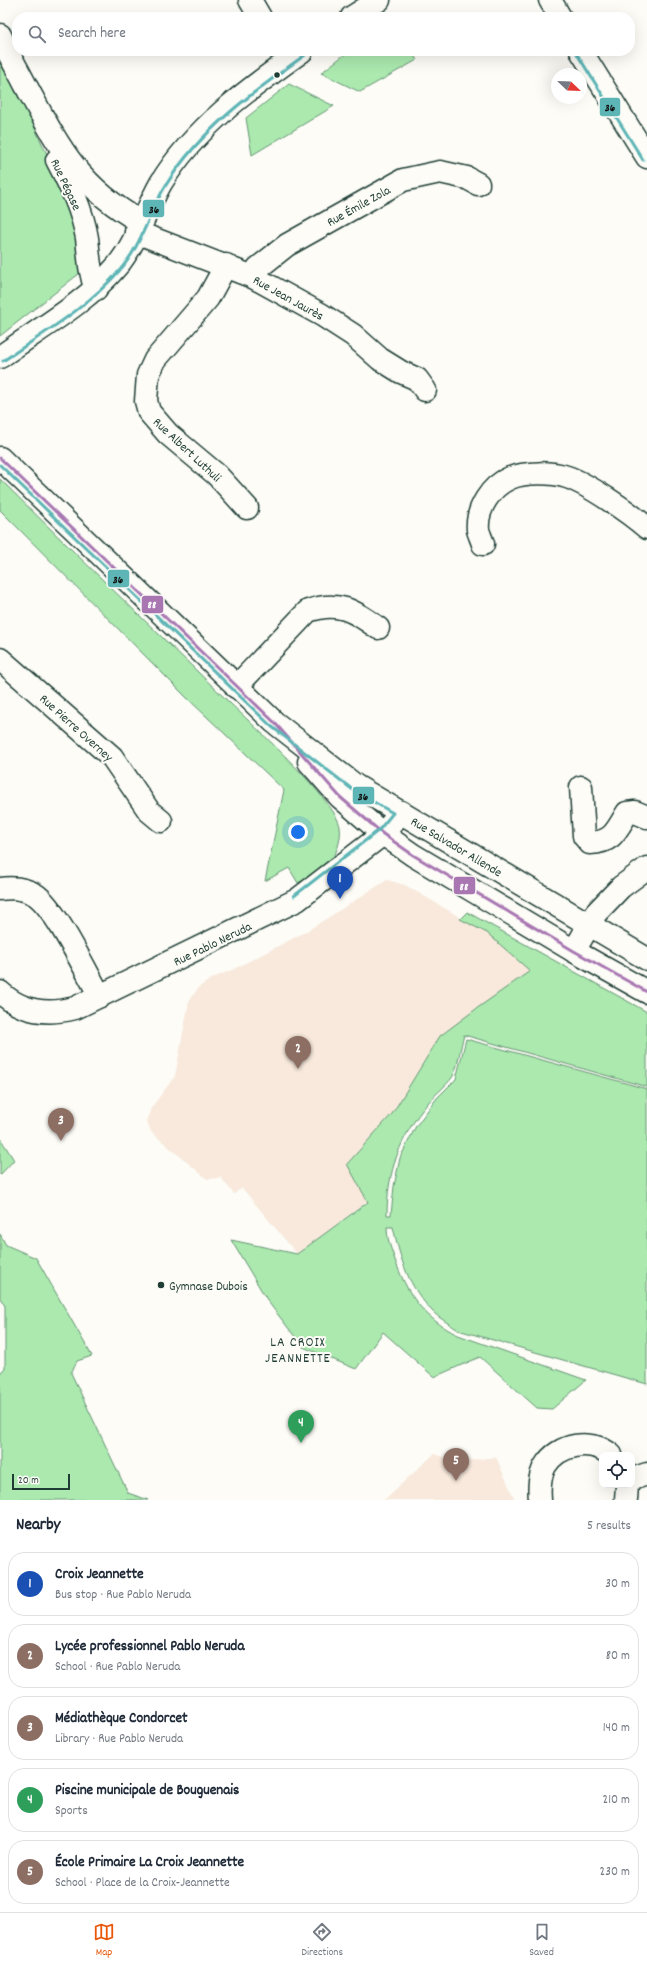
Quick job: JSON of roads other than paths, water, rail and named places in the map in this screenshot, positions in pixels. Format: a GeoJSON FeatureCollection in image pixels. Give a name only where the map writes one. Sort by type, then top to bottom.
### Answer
{"type":"FeatureCollection","features":[{"type":"Feature","properties":{"kind":"street"},"geometry":{"type":"LineString","coordinates":[[250,0],[257,12]]}},
{"type":"Feature","properties":{"kind":"street"},"geometry":{"type":"LineString","coordinates":[[360,12],[379,0]]}},
{"type":"Feature","properties":{"kind":"street"},"geometry":{"type":"LineString","coordinates":[[550,0],[557,12]]}},
{"type":"Feature","properties":{"kind":"street","name":"Rue Pégase"},"geometry":{"type":"LineString","coordinates":[[0,35],[35,106],[59,146],[76,170],[99,193],[139,227]]}},
{"type":"Feature","properties":{"kind":"street"},"geometry":{"type":"LineString","coordinates":[[0,357],[74,307],[96,289],[126,255],[162,182],[188,147],[210,124],[255,85],[295,56]]}},
{"type":"Feature","properties":{"kind":"street"},"geometry":{"type":"LineString","coordinates":[[584,56],[647,157]]}},
{"type":"Feature","properties":{"kind":"street","name":"Rue Pégase"},"geometry":{"type":"LineString","coordinates":[[35,106],[41,133],[70,185],[78,203],[87,237],[91,279],[96,289]]}},
{"type":"Feature","properties":{"kind":"street","name":"Rue Émile Zola"},"geometry":{"type":"LineString","coordinates":[[253,277],[258,268],[287,245],[403,180],[440,172],[467,178],[478,184]]}},
{"type":"Feature","properties":{"kind":"street","name":"Rue Jean Jaurès"},"geometry":{"type":"LineString","coordinates":[[139,227],[253,277],[322,316],[353,335],[380,359],[401,372],[418,379],[425,390]]}},
{"type":"Feature","properties":{"kind":"street","name":"Rue Albert Luthuli"},"geometry":{"type":"LineString","coordinates":[[226,266],[208,298],[155,360],[148,375],[146,401],[149,412],[168,434],[217,475],[247,508]]}},
{"type":"Feature","properties":{"kind":"street","name":"Rue Salvador Allende"},"geometry":{"type":"LineString","coordinates":[[0,458],[236,687],[274,722],[356,786],[401,812],[417,824],[647,959]]}},
{"type":"Feature","properties":{"kind":"street"},"geometry":{"type":"LineString","coordinates":[[483,544],[478,530],[480,511],[488,495],[509,478],[532,474],[551,473],[567,476],[586,485],[647,528]]}},
{"type":"Feature","properties":{"kind":"street"},"geometry":{"type":"LineString","coordinates":[[236,687],[308,611],[322,606],[341,607],[358,613],[378,628]]}},
{"type":"Feature","properties":{"kind":"street","name":"Rue Pierre Overney"},"geometry":{"type":"LineString","coordinates":[[0,659],[112,757],[148,811],[161,821]]}},
{"type":"Feature","properties":{"kind":"street","name":"Rue Salvador Allende"},"geometry":{"type":"LineString","coordinates":[[274,722],[340,797],[383,834],[413,855],[574,951],[647,992]]}},
{"type":"Feature","properties":{"kind":"street"},"geometry":{"type":"LineString","coordinates":[[581,787],[584,836],[590,843],[601,842],[612,837],[627,813],[635,812],[647,817]]}},
{"type":"Feature","properties":{"kind":"street","name":"Rue Pablo Neruda"},"geometry":{"type":"LineString","coordinates":[[0,992],[10,1001],[26,1008],[57,1013],[75,1008],[297,900],[383,834],[401,812]]}},
{"type":"Feature","properties":{"kind":"street"},"geometry":{"type":"LineString","coordinates":[[574,951],[596,914],[621,887],[647,868]]}},
{"type":"Feature","properties":{"kind":"street"},"geometry":{"type":"LineString","coordinates":[[0,889],[10,888],[25,890],[36,896],[50,908],[100,996]]}},
{"type":"Feature","properties":{"kind":"street"},"geometry":{"type":"LineString","coordinates":[[540,1500],[540,1477],[545,1466],[552,1457],[562,1450],[573,1446],[585,1445],[597,1447],[606,1452]]}},
{"type":"Feature","properties":{"kind":"street"},"geometry":{"type":"LineString","coordinates":[[635,1478],[647,1474]]}},
{"type":"Feature","properties":{"kind":"street"},"geometry":{"type":"LineString","coordinates":[[626,1500],[627,1488]]}},
{"type":"Feature","properties":{"kind":"place","name":"Croix Jeannette"},"geometry":{"type":"Point","coordinates":[340,899]}},
{"type":"Feature","properties":{"kind":"place","name":"Lycée professionnel Pablo Neruda"},"geometry":{"type":"Point","coordinates":[298,1069]}},
{"type":"Feature","properties":{"kind":"place","name":"Médiathèque Condorcet"},"geometry":{"type":"Point","coordinates":[61,1141]}},
{"type":"Feature","properties":{"kind":"place","name":"Gymnase Dubois"},"geometry":{"type":"Point","coordinates":[161,1285]}},
{"type":"Feature","properties":{"kind":"place","name":"Piscine municipale de Bouguenais"},"geometry":{"type":"Point","coordinates":[301,1443]}},
{"type":"Feature","properties":{"kind":"place","name":"École Primaire La Croix Jeannette"},"geometry":{"type":"Point","coordinates":[456,1481]}},
{"type":"Feature","properties":{"kind":"district","name":"LA CROIX JEANNETTE"},"geometry":{"type":"Point","coordinates":[298,1350]}}]}
